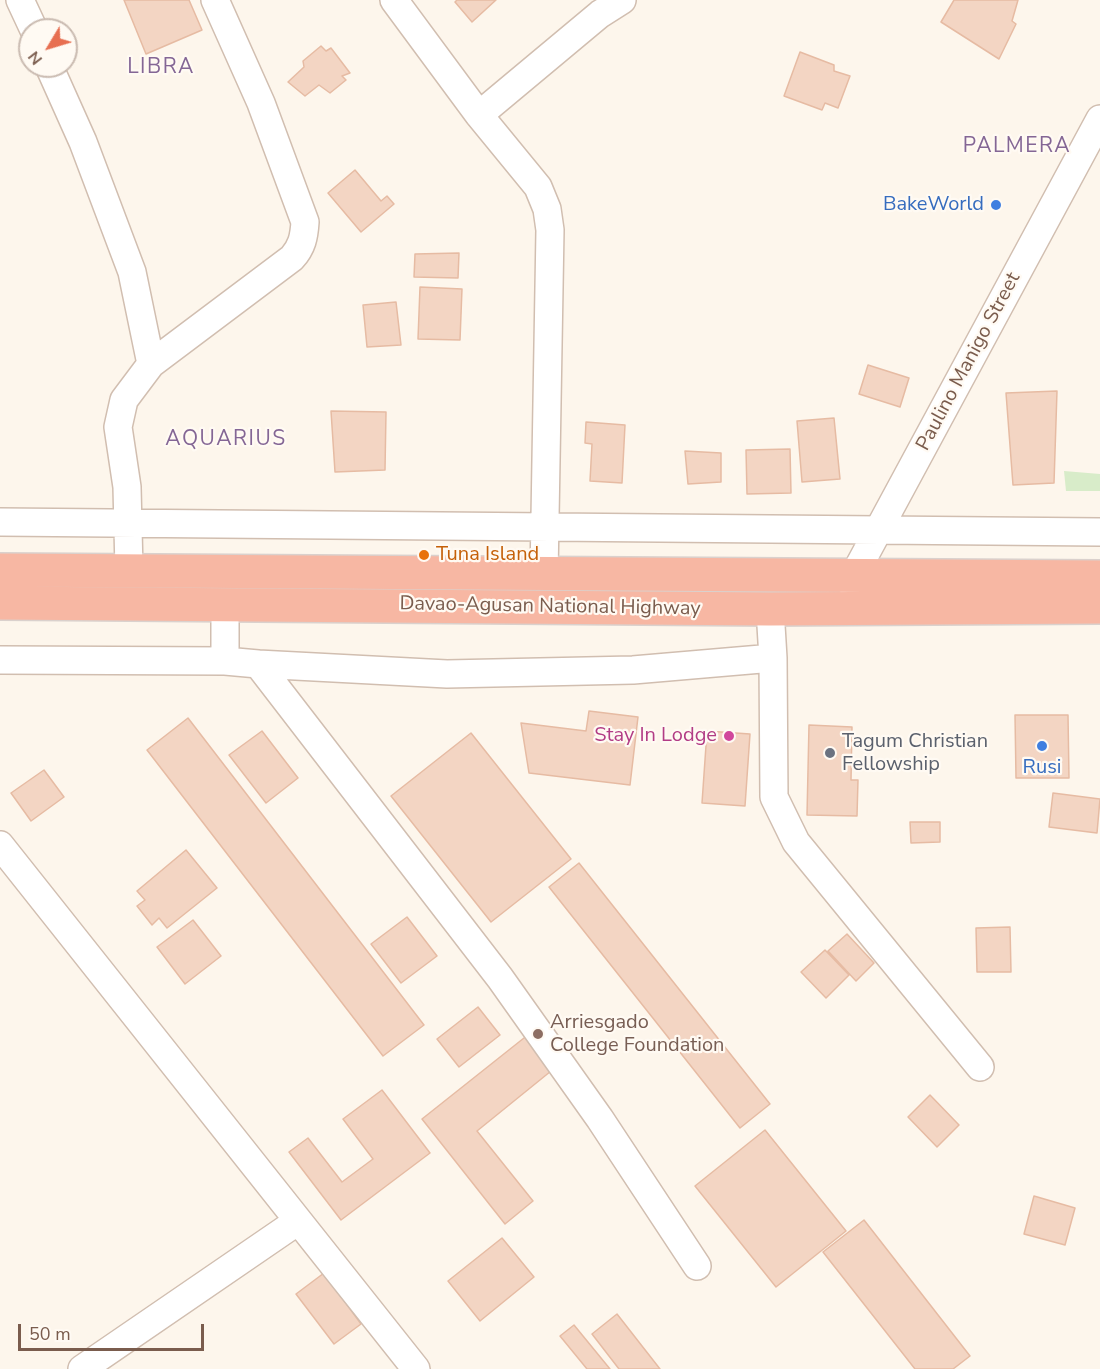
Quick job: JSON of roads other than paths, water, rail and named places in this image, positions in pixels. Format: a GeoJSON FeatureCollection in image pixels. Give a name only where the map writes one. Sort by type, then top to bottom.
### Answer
{"type":"FeatureCollection","features":[{"type":"Feature","properties":{"kind":"highway","name":"Davao-Agusan National Highway"},"geometry":{"type":"LineString","coordinates":[[0,570],[1100,577]]}},
{"type":"Feature","properties":{"kind":"highway","name":"Davao-Agusan National Highway"},"geometry":{"type":"LineString","coordinates":[[0,603],[770,609],[1100,607]]}},
{"type":"Feature","properties":{"kind":"street"},"geometry":{"type":"LineString","coordinates":[[20,0],[28,18]]}},
{"type":"Feature","properties":{"kind":"street"},"geometry":{"type":"LineString","coordinates":[[129,570],[127,487],[118,427],[124,400],[151,364],[292,258],[302,244],[305,222],[261,103],[215,0]]}},
{"type":"Feature","properties":{"kind":"street"},"geometry":{"type":"LineString","coordinates":[[394,0],[479,115],[538,187],[547,209],[550,230],[544,575]]}},
{"type":"Feature","properties":{"kind":"street"},"geometry":{"type":"LineString","coordinates":[[479,115],[604,5]]}},
{"type":"Feature","properties":{"kind":"street"},"geometry":{"type":"LineString","coordinates":[[55,78],[83,142],[132,272],[151,364]]}},
{"type":"Feature","properties":{"kind":"street","name":"Paulino Manigo Street"},"geometry":{"type":"LineString","coordinates":[[853,577],[1100,119]]}},
{"type":"Feature","properties":{"kind":"street"},"geometry":{"type":"LineString","coordinates":[[0,522],[1100,532]]}},
{"type":"Feature","properties":{"kind":"street"},"geometry":{"type":"LineString","coordinates":[[853,577],[854,609]]}},
{"type":"Feature","properties":{"kind":"street"},"geometry":{"type":"LineString","coordinates":[[225,603],[225,661]]}},
{"type":"Feature","properties":{"kind":"street"},"geometry":{"type":"LineString","coordinates":[[770,609],[773,658],[774,796],[785,823],[796,842],[980,1067]]}},
{"type":"Feature","properties":{"kind":"street"},"geometry":{"type":"LineString","coordinates":[[0,660],[225,661],[447,674],[633,670],[773,658]]}},
{"type":"Feature","properties":{"kind":"street"},"geometry":{"type":"LineString","coordinates":[[258,664],[500,978],[600,1119],[697,1266]]}},
{"type":"Feature","properties":{"kind":"street"},"geometry":{"type":"LineString","coordinates":[[0,845],[416,1369]]}},
{"type":"Feature","properties":{"kind":"street"},"geometry":{"type":"LineString","coordinates":[[82,1369],[298,1221]]}},
{"type":"Feature","properties":{"kind":"place","name":"BakeWorld"},"geometry":{"type":"Point","coordinates":[996,205]}},
{"type":"Feature","properties":{"kind":"place","name":"Tuna Island"},"geometry":{"type":"Point","coordinates":[424,555]}},
{"type":"Feature","properties":{"kind":"place","name":"Stay In Lodge"},"geometry":{"type":"Point","coordinates":[729,736]}},
{"type":"Feature","properties":{"kind":"place","name":"Rusi"},"geometry":{"type":"Point","coordinates":[1042,746]}},
{"type":"Feature","properties":{"kind":"place","name":"Tagum Christian Fellowship"},"geometry":{"type":"Point","coordinates":[830,753]}},
{"type":"Feature","properties":{"kind":"place","name":"Arriesgado College Foundation"},"geometry":{"type":"Point","coordinates":[538,1034]}},
{"type":"Feature","properties":{"kind":"district","name":"LIBRA"},"geometry":{"type":"Point","coordinates":[161,68]}},
{"type":"Feature","properties":{"kind":"district","name":"PALMERA"},"geometry":{"type":"Point","coordinates":[1017,147]}},
{"type":"Feature","properties":{"kind":"district","name":"AQUARIUS"},"geometry":{"type":"Point","coordinates":[226,440]}}]}
